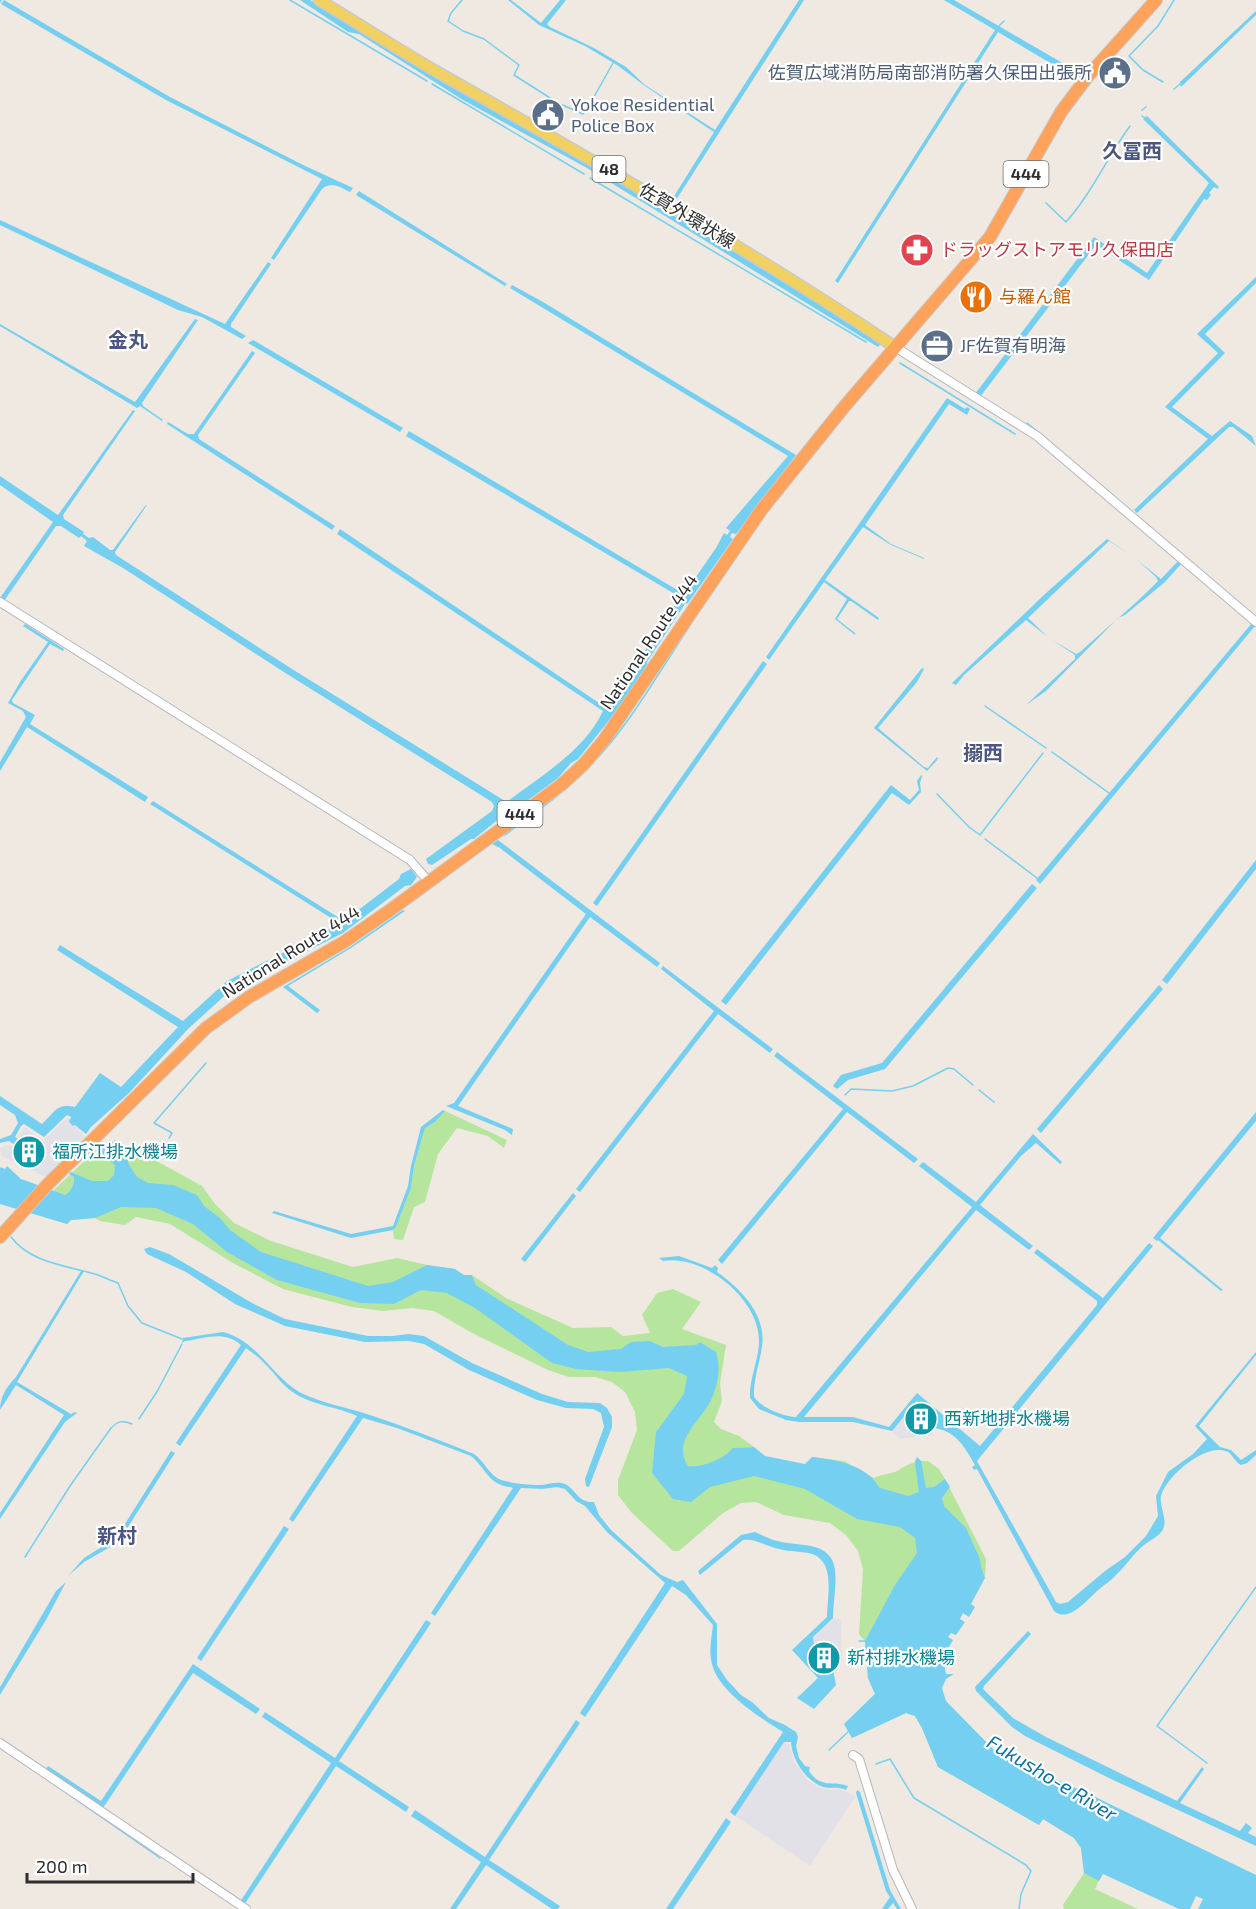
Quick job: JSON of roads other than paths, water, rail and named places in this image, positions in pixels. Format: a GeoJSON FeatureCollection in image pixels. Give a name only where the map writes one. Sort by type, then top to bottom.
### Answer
{"type":"FeatureCollection","features":[{"type":"Feature","properties":{"kind":"highway","name":"National Route 444"},"geometry":{"type":"LineString","coordinates":[[0,1237],[48,1184],[206,1028],[249,997],[344,942],[561,785],[584,764],[611,730],[762,509],[895,347],[990,237],[1060,112],[1088,76],[1156,0]]}},
{"type":"Feature","properties":{"kind":"main road","name":"佐賀外環状線"},"geometry":{"type":"LineString","coordinates":[[319,0],[437,72],[665,202],[830,303],[895,347]]}},
{"type":"Feature","properties":{"kind":"street"},"geometry":{"type":"LineString","coordinates":[[895,347],[1037,436],[1256,622]]}},
{"type":"Feature","properties":{"kind":"street"},"geometry":{"type":"LineString","coordinates":[[0,602],[410,860],[429,882]]}},
{"type":"Feature","properties":{"kind":"street"},"geometry":{"type":"LineString","coordinates":[[0,1743],[246,1909]]}},
{"type":"Feature","properties":{"kind":"street"},"geometry":{"type":"LineString","coordinates":[[853,1755],[859,1759],[893,1870],[912,1909]]}},
{"type":"Feature","properties":{"kind":"water"},"geometry":{"type":"Polygon","coordinates":[[[4,0],[170,97],[353,188],[350,192],[332,185],[322,189],[274,260],[271,258],[322,179],[166,100],[1,4],[4,0]]]}},
{"type":"Feature","properties":{"kind":"water"},"geometry":{"type":"Polygon","coordinates":[[[300,0],[310,0],[438,79],[444,80],[554,144],[773,275],[881,343],[878,347],[587,168],[463,100],[359,34],[348,32],[300,0]]]}},
{"type":"Feature","properties":{"kind":"water"},"geometry":{"type":"Polygon","coordinates":[[[508,0],[541,23],[560,0],[566,0],[547,24],[550,27],[594,48],[626,67],[645,85],[715,130],[799,0],[804,0],[676,200],[673,198],[714,132],[645,86],[617,65],[585,46],[539,25],[508,0]]]}},
{"type":"Feature","properties":{"kind":"water"},"geometry":{"type":"Polygon","coordinates":[[[944,0],[954,0],[1078,72],[1072,76],[998,32],[838,283],[835,281],[995,30],[944,0]]]}},
{"type":"Feature","properties":{"kind":"water"},"geometry":{"type":"Polygon","coordinates":[[[1256,11],[1256,15],[1181,87],[1180,82],[1256,11]]]}},
{"type":"Feature","properties":{"kind":"water"},"geometry":{"type":"Polygon","coordinates":[[[1147,116],[1219,187],[1217,189],[1214,187],[1207,200],[1204,199],[1149,280],[1096,245],[980,397],[975,394],[1094,237],[1147,273],[1209,183],[1143,119],[1147,116]]]}},
{"type":"Feature","properties":{"kind":"water"},"geometry":{"type":"Polygon","coordinates":[[[359,191],[507,284],[505,286],[356,195],[359,191]]]}},
{"type":"Feature","properties":{"kind":"water"},"geometry":{"type":"Polygon","coordinates":[[[0,220],[225,324],[268,262],[271,264],[231,324],[231,327],[246,336],[242,339],[202,317],[178,310],[0,225],[0,220]]]}},
{"type":"Feature","properties":{"kind":"water"},"geometry":{"type":"Polygon","coordinates":[[[1256,277],[1256,283],[1205,334],[1225,353],[1172,407],[1212,436],[1230,421],[1252,436],[1256,446],[1233,427],[1229,427],[1137,513],[1134,510],[1208,439],[1165,407],[1218,353],[1197,334],[1256,277]]]}},
{"type":"Feature","properties":{"kind":"water"},"geometry":{"type":"Polygon","coordinates":[[[512,285],[796,455],[736,534],[732,533],[730,537],[733,539],[688,603],[685,604],[619,708],[578,759],[571,763],[558,778],[505,817],[500,818],[474,839],[432,865],[428,864],[426,859],[492,811],[494,806],[492,802],[123,568],[84,546],[87,541],[81,536],[79,538],[61,526],[56,526],[4,601],[0,598],[53,522],[0,485],[0,476],[58,515],[133,410],[135,411],[63,515],[64,519],[89,538],[93,537],[113,550],[147,505],[115,552],[116,555],[292,669],[508,801],[574,750],[595,725],[603,711],[337,534],[340,529],[605,707],[610,704],[680,597],[406,436],[409,431],[684,594],[724,533],[727,535],[730,531],[726,528],[788,456],[510,288],[512,285]]]}},
{"type":"Feature","properties":{"kind":"water"},"geometry":{"type":"Polygon","coordinates":[[[195,319],[198,320],[142,403],[162,421],[140,406],[137,408],[0,326],[0,324],[135,402],[195,319]]]}},
{"type":"Feature","properties":{"kind":"water"},"geometry":{"type":"Polygon","coordinates":[[[253,340],[403,428],[400,432],[248,343],[253,340]]]}},
{"type":"Feature","properties":{"kind":"water"},"geometry":{"type":"Polygon","coordinates":[[[252,351],[255,353],[198,435],[199,439],[335,526],[332,530],[167,424],[168,422],[188,434],[194,434],[252,351]]]}},
{"type":"Feature","properties":{"kind":"water"},"geometry":{"type":"Polygon","coordinates":[[[947,398],[965,409],[967,407],[970,409],[967,415],[949,404],[865,525],[891,544],[924,559],[891,545],[863,527],[825,580],[879,618],[878,620],[849,601],[837,619],[855,635],[835,619],[847,599],[824,582],[769,660],[766,657],[947,398]]]}},
{"type":"Feature","properties":{"kind":"water"},"geometry":{"type":"Polygon","coordinates":[[[1107,539],[1131,555],[1109,541],[1028,618],[1048,637],[1026,620],[964,675],[956,685],[952,683],[1046,593],[1107,539]]]}},
{"type":"Feature","properties":{"kind":"water"},"geometry":{"type":"Polygon","coordinates":[[[1137,560],[1161,579],[1179,560],[1182,563],[1165,582],[1119,618],[1158,581],[1137,560]]]}},
{"type":"Feature","properties":{"kind":"water"},"geometry":{"type":"Polygon","coordinates":[[[1115,621],[1046,691],[1026,705],[1075,659],[1075,655],[1052,640],[1076,654],[1115,621]]]}},
{"type":"Feature","properties":{"kind":"water"},"geometry":{"type":"Polygon","coordinates":[[[1252,623],[1255,626],[1040,884],[1036,880],[1252,623]]]}},
{"type":"Feature","properties":{"kind":"water"},"geometry":{"type":"Polygon","coordinates":[[[25,624],[64,649],[63,651],[50,644],[12,700],[13,703],[35,715],[30,724],[148,797],[145,802],[27,727],[0,771],[0,762],[26,717],[23,711],[8,703],[48,642],[23,626],[25,624]]]}},
{"type":"Feature","properties":{"kind":"water"},"geometry":{"type":"Polygon","coordinates":[[[763,661],[767,664],[597,906],[593,903],[763,661]]]}},
{"type":"Feature","properties":{"kind":"water"},"geometry":{"type":"Polygon","coordinates":[[[922,668],[924,669],[917,682],[878,728],[924,767],[928,768],[937,757],[938,759],[927,771],[874,728],[922,668]]]}},
{"type":"Feature","properties":{"kind":"water"},"geometry":{"type":"Polygon","coordinates":[[[921,775],[921,792],[909,805],[892,793],[726,1005],[721,1001],[891,785],[910,800],[919,790],[917,781],[921,775]]]}},
{"type":"Feature","properties":{"kind":"water"},"geometry":{"type":"Polygon","coordinates":[[[153,801],[344,921],[399,879],[401,874],[411,869],[417,877],[411,885],[405,886],[343,933],[232,989],[188,1029],[129,1093],[86,1134],[69,1122],[71,1117],[67,1115],[44,1137],[24,1124],[21,1126],[15,1137],[25,1143],[22,1149],[9,1141],[0,1143],[0,1139],[11,1135],[18,1123],[15,1115],[0,1105],[0,1096],[42,1124],[60,1107],[75,1107],[100,1073],[121,1087],[178,1027],[57,950],[60,945],[183,1021],[227,981],[337,925],[331,918],[150,804],[153,801]]]}},
{"type":"Feature","properties":{"kind":"water"},"geometry":{"type":"Polygon","coordinates":[[[498,840],[660,963],[657,967],[590,917],[458,1106],[513,1129],[512,1135],[446,1106],[454,1103],[586,914],[492,844],[498,840]]]}},
{"type":"Feature","properties":{"kind":"water"},"geometry":{"type":"Polygon","coordinates":[[[1256,860],[1256,869],[1167,984],[1162,980],[1256,860]]]}},
{"type":"Feature","properties":{"kind":"water"},"geometry":{"type":"Polygon","coordinates":[[[1032,884],[1037,888],[885,1069],[848,1080],[837,1089],[833,1086],[841,1075],[882,1063],[1032,884]]]}},
{"type":"Feature","properties":{"kind":"water"},"geometry":{"type":"Polygon","coordinates":[[[403,910],[405,911],[351,948],[288,986],[320,1010],[317,1013],[283,987],[350,947],[403,910]]]}},
{"type":"Feature","properties":{"kind":"water"},"geometry":{"type":"Polygon","coordinates":[[[663,966],[773,1049],[770,1053],[718,1014],[580,1192],[576,1189],[714,1011],[661,969],[663,966]]]}},
{"type":"Feature","properties":{"kind":"water"},"geometry":{"type":"Polygon","coordinates":[[[1159,985],[1163,989],[1041,1133],[1037,1129],[1159,985]]]}},
{"type":"Feature","properties":{"kind":"water"},"geometry":{"type":"Polygon","coordinates":[[[777,1052],[918,1159],[914,1163],[847,1112],[722,1264],[718,1260],[843,1109],[774,1056],[777,1052]]]}},
{"type":"Feature","properties":{"kind":"water"},"geometry":{"type":"Polygon","coordinates":[[[443,1110],[445,1111],[435,1122],[425,1128],[414,1166],[411,1188],[393,1230],[351,1238],[272,1213],[274,1211],[351,1234],[393,1226],[408,1186],[421,1127],[443,1110]]]}},
{"type":"Feature","properties":{"kind":"water"},"geometry":{"type":"Polygon","coordinates":[[[1256,1112],[1256,1121],[1160,1238],[1223,1290],[1221,1291],[1153,1238],[1256,1112]]]}},
{"type":"Feature","properties":{"kind":"water"},"geometry":{"type":"Polygon","coordinates":[[[1033,1134],[1062,1162],[1060,1164],[1036,1143],[1021,1156],[980,1205],[1033,1246],[1029,1250],[976,1210],[804,1417],[853,1417],[889,1427],[917,1393],[980,1446],[1097,1305],[1097,1301],[1034,1253],[1037,1249],[1103,1298],[1149,1243],[1153,1246],[977,1461],[1056,1602],[1060,1604],[1068,1602],[1125,1557],[1146,1536],[1158,1516],[1156,1496],[1168,1472],[1193,1454],[1207,1439],[1195,1426],[1256,1352],[1256,1355],[1199,1426],[1220,1447],[1231,1450],[1241,1460],[1256,1450],[1256,1455],[1241,1465],[1228,1452],[1209,1451],[1188,1462],[1164,1488],[1161,1496],[1165,1522],[1162,1531],[1146,1543],[1114,1577],[1081,1606],[1065,1615],[1054,1611],[977,1469],[974,1470],[972,1467],[975,1465],[967,1452],[953,1436],[941,1429],[933,1428],[929,1411],[917,1401],[892,1431],[853,1422],[786,1420],[759,1409],[750,1398],[759,1343],[757,1327],[751,1311],[727,1283],[712,1273],[696,1265],[679,1261],[663,1261],[659,1258],[679,1256],[712,1268],[715,1265],[718,1268],[717,1272],[743,1294],[756,1313],[762,1335],[754,1397],[773,1411],[796,1417],[972,1207],[919,1166],[923,1162],[976,1202],[1033,1134]]]}},
{"type":"Feature","properties":{"kind":"water","name":"Fukusho-e River"},"geometry":{"type":"Polygon","coordinates":[[[115,1140],[128,1151],[128,1163],[137,1177],[148,1183],[173,1185],[197,1195],[204,1206],[220,1218],[230,1230],[261,1252],[368,1286],[393,1282],[427,1265],[455,1269],[464,1275],[472,1275],[476,1285],[568,1345],[588,1352],[621,1349],[631,1342],[650,1341],[663,1347],[696,1345],[700,1342],[716,1352],[718,1375],[712,1398],[685,1439],[684,1457],[688,1466],[700,1466],[712,1462],[733,1448],[754,1447],[765,1456],[805,1464],[812,1457],[850,1465],[867,1473],[880,1488],[908,1496],[919,1492],[915,1463],[917,1457],[921,1461],[926,1488],[934,1487],[945,1479],[950,1487],[942,1498],[944,1506],[966,1528],[980,1559],[985,1578],[971,1604],[975,1607],[969,1617],[963,1613],[960,1619],[965,1622],[956,1635],[951,1633],[948,1637],[953,1640],[949,1647],[941,1649],[946,1674],[954,1674],[946,1679],[942,1688],[946,1701],[997,1753],[1087,1793],[1256,1875],[1256,1909],[1198,1909],[1203,1899],[1196,1896],[1190,1909],[1179,1909],[1103,1874],[1099,1881],[1084,1873],[1081,1848],[1074,1838],[1043,1819],[1039,1825],[938,1767],[915,1716],[906,1713],[852,1738],[844,1724],[875,1694],[868,1678],[865,1641],[895,1585],[917,1553],[915,1538],[900,1527],[857,1519],[805,1489],[754,1476],[710,1487],[691,1502],[673,1499],[652,1473],[656,1432],[684,1394],[687,1376],[669,1368],[620,1372],[576,1369],[552,1363],[475,1308],[447,1293],[421,1290],[394,1304],[360,1303],[277,1280],[227,1252],[193,1224],[156,1208],[121,1207],[95,1218],[71,1220],[67,1224],[0,1204],[0,1167],[5,1169],[7,1166],[21,1179],[65,1195],[73,1185],[74,1177],[69,1174],[71,1172],[92,1181],[108,1181],[114,1175],[115,1165],[97,1149],[115,1140]]]}},
{"type":"Feature","properties":{"kind":"water"},"geometry":{"type":"Polygon","coordinates":[[[573,1193],[576,1196],[525,1262],[521,1259],[573,1193]]]}},
{"type":"Feature","properties":{"kind":"water"},"geometry":{"type":"Polygon","coordinates":[[[150,1247],[169,1254],[252,1303],[285,1319],[368,1336],[408,1334],[424,1336],[472,1363],[542,1394],[568,1402],[600,1403],[607,1408],[612,1417],[612,1427],[589,1487],[586,1486],[585,1479],[604,1427],[601,1413],[593,1409],[566,1408],[537,1400],[469,1370],[424,1344],[409,1341],[365,1342],[285,1326],[235,1304],[186,1272],[147,1254],[144,1249],[150,1247]]]}},
{"type":"Feature","properties":{"kind":"water"},"geometry":{"type":"Polygon","coordinates":[[[81,1271],[84,1271],[17,1382],[71,1414],[77,1413],[65,1422],[0,1519],[0,1513],[64,1415],[16,1385],[0,1410],[1,1401],[81,1271]]]}},
{"type":"Feature","properties":{"kind":"water"},"geometry":{"type":"Polygon","coordinates":[[[223,1332],[246,1343],[301,1393],[394,1423],[474,1454],[501,1480],[535,1485],[564,1484],[585,1501],[594,1502],[599,1515],[611,1530],[661,1575],[677,1582],[683,1580],[717,1624],[717,1665],[727,1680],[769,1718],[796,1732],[799,1758],[805,1766],[810,1767],[809,1771],[813,1777],[822,1782],[848,1786],[846,1790],[823,1787],[811,1780],[797,1763],[791,1742],[784,1742],[735,1816],[730,1812],[783,1732],[739,1701],[720,1681],[711,1659],[713,1625],[686,1595],[672,1586],[585,1717],[580,1713],[665,1583],[607,1532],[585,1506],[576,1501],[565,1489],[557,1487],[521,1488],[435,1616],[431,1613],[513,1488],[495,1482],[471,1456],[397,1428],[363,1418],[293,1522],[289,1519],[357,1416],[299,1396],[246,1348],[180,1446],[176,1443],[241,1345],[235,1340],[221,1336],[182,1343],[183,1338],[223,1332]]]}},
{"type":"Feature","properties":{"kind":"water"},"geometry":{"type":"Polygon","coordinates":[[[171,1451],[175,1453],[121,1538],[112,1546],[84,1562],[68,1576],[84,1558],[116,1538],[171,1451]]]}},
{"type":"Feature","properties":{"kind":"water"},"geometry":{"type":"Polygon","coordinates":[[[284,1526],[289,1529],[201,1661],[197,1658],[284,1526]]]}},
{"type":"Feature","properties":{"kind":"water"},"geometry":{"type":"Polygon","coordinates":[[[755,1532],[779,1541],[815,1547],[828,1554],[833,1561],[836,1582],[833,1618],[813,1637],[817,1665],[832,1664],[836,1685],[814,1709],[797,1698],[818,1678],[792,1650],[827,1617],[829,1590],[827,1572],[820,1558],[808,1553],[783,1550],[752,1540],[743,1540],[700,1575],[698,1571],[741,1535],[755,1532]]]}},
{"type":"Feature","properties":{"kind":"water"},"geometry":{"type":"Polygon","coordinates":[[[66,1582],[46,1620],[0,1695],[0,1687],[56,1591],[66,1582]]]}},
{"type":"Feature","properties":{"kind":"water"},"geometry":{"type":"Polygon","coordinates":[[[426,1620],[431,1623],[339,1761],[409,1807],[406,1812],[336,1766],[244,1905],[240,1902],[331,1763],[262,1717],[265,1712],[335,1758],[426,1620]]]}},
{"type":"Feature","properties":{"kind":"water"},"geometry":{"type":"Polygon","coordinates":[[[1028,1631],[1031,1634],[983,1689],[1013,1718],[1046,1737],[1177,1801],[1202,1767],[1204,1769],[1180,1803],[1240,1831],[1246,1823],[1252,1828],[1248,1833],[1256,1837],[1256,1846],[1111,1779],[1025,1736],[1012,1727],[976,1691],[975,1687],[1028,1631]]]}},
{"type":"Feature","properties":{"kind":"water"},"geometry":{"type":"Polygon","coordinates":[[[193,1664],[260,1709],[256,1714],[193,1673],[103,1808],[46,1769],[48,1766],[101,1801],[193,1664]]]}},
{"type":"Feature","properties":{"kind":"water"},"geometry":{"type":"Polygon","coordinates":[[[576,1720],[580,1723],[489,1860],[560,1906],[558,1909],[552,1909],[486,1865],[456,1909],[450,1909],[481,1862],[411,1816],[415,1810],[485,1857],[576,1720]]]}},
{"type":"Feature","properties":{"kind":"water"},"geometry":{"type":"Polygon","coordinates":[[[857,1790],[860,1792],[890,1890],[901,1909],[897,1909],[893,1903],[888,1909],[882,1909],[890,1897],[886,1891],[857,1790]]]}},
{"type":"Feature","properties":{"kind":"water"},"geometry":{"type":"Polygon","coordinates":[[[726,1818],[731,1822],[673,1909],[666,1909],[726,1818]]]}},
{"type":"Feature","properties":{"kind":"waterway"},"geometry":{"type":"LineString","coordinates":[[290,0],[427,81]]}},
{"type":"Feature","properties":{"kind":"waterway"},"geometry":{"type":"LineString","coordinates":[[462,0],[451,13],[448,21],[463,31],[484,39],[519,65],[514,75],[558,103],[583,114],[613,63]]}},
{"type":"Feature","properties":{"kind":"waterway"},"geometry":{"type":"LineString","coordinates":[[1163,82],[1143,70],[1129,56],[1158,26],[1174,0]]}},
{"type":"Feature","properties":{"kind":"waterway"},"geometry":{"type":"LineString","coordinates":[[999,26],[1004,21]]}},
{"type":"Feature","properties":{"kind":"waterway"},"geometry":{"type":"LineString","coordinates":[[1076,71],[1081,66]]}},
{"type":"Feature","properties":{"kind":"waterway"},"geometry":{"type":"LineString","coordinates":[[432,84],[584,174]]}},
{"type":"Feature","properties":{"kind":"waterway"},"geometry":{"type":"LineString","coordinates":[[1174,89],[1180,84]]}},
{"type":"Feature","properties":{"kind":"waterway"},"geometry":{"type":"LineString","coordinates":[[1142,110],[1146,107]]}},
{"type":"Feature","properties":{"kind":"waterway"},"geometry":{"type":"LineString","coordinates":[[1046,203],[1066,222],[1084,199],[1130,126]]}},
{"type":"Feature","properties":{"kind":"waterway"},"geometry":{"type":"LineString","coordinates":[[590,178],[866,342]]}},
{"type":"Feature","properties":{"kind":"waterway"},"geometry":{"type":"LineString","coordinates":[[900,363],[1015,434]]}},
{"type":"Feature","properties":{"kind":"waterway"},"geometry":{"type":"LineString","coordinates":[[1027,423],[1037,431]]}},
{"type":"Feature","properties":{"kind":"waterway"},"geometry":{"type":"LineString","coordinates":[[505,835],[548,804],[602,753],[641,701],[689,627]]}},
{"type":"Feature","properties":{"kind":"waterway"},"geometry":{"type":"LineString","coordinates":[[985,706],[1046,748]]}},
{"type":"Feature","properties":{"kind":"waterway"},"geometry":{"type":"LineString","coordinates":[[1052,752],[1109,793]]}},
{"type":"Feature","properties":{"kind":"waterway"},"geometry":{"type":"LineString","coordinates":[[937,794],[969,827],[980,835],[1043,753]]}},
{"type":"Feature","properties":{"kind":"waterway"},"geometry":{"type":"LineString","coordinates":[[985,839],[1037,878]]}},
{"type":"Feature","properties":{"kind":"waterway"},"geometry":{"type":"LineString","coordinates":[[169,1138],[172,1133],[154,1123],[206,1063]]}},
{"type":"Feature","properties":{"kind":"waterway"},"geometry":{"type":"LineString","coordinates":[[845,1095],[851,1089],[892,1091],[913,1086],[948,1068],[954,1069],[973,1085]]}},
{"type":"Feature","properties":{"kind":"waterway"},"geometry":{"type":"LineString","coordinates":[[979,1090],[994,1102]]}},
{"type":"Feature","properties":{"kind":"waterway"},"geometry":{"type":"LineString","coordinates":[[11,1237],[37,1257],[118,1283],[128,1306],[142,1323],[182,1339]]}},
{"type":"Feature","properties":{"kind":"waterway"},"geometry":{"type":"LineString","coordinates":[[139,1419],[158,1390],[182,1344]]}},
{"type":"Feature","properties":{"kind":"waterway"},"geometry":{"type":"LineString","coordinates":[[25,1557],[70,1486],[111,1428],[120,1422],[132,1424]]}},
{"type":"Feature","properties":{"kind":"waterway"},"geometry":{"type":"LineString","coordinates":[[1207,1763],[1157,1726],[1256,1587]]}},
{"type":"Feature","properties":{"kind":"waterway"},"geometry":{"type":"LineString","coordinates":[[859,1641],[867,1641]]}},
{"type":"Feature","properties":{"kind":"waterway"},"geometry":{"type":"LineString","coordinates":[[829,1750],[848,1732]]}},
{"type":"Feature","properties":{"kind":"waterway"},"geometry":{"type":"LineString","coordinates":[[876,1764],[890,1759],[914,1798],[1026,1865],[1031,1871],[1021,1894],[1019,1909]]}},
{"type":"Feature","properties":{"kind":"waterway"},"geometry":{"type":"LineString","coordinates":[[71,1796],[160,1858]]}},
{"type":"Feature","properties":{"kind":"place","name":"佐賀広域消防局南部消防署久保田出張所"},"geometry":{"type":"Point","coordinates":[1115,73]}},
{"type":"Feature","properties":{"kind":"place","name":"Yokoe Residential Police Box"},"geometry":{"type":"Point","coordinates":[548,115]}},
{"type":"Feature","properties":{"kind":"place","name":"ドラッグストアモリ久保田店"},"geometry":{"type":"Point","coordinates":[917,250]}},
{"type":"Feature","properties":{"kind":"place","name":"与羅ん館"},"geometry":{"type":"Point","coordinates":[976,297]}},
{"type":"Feature","properties":{"kind":"place","name":"JF佐賀有明海"},"geometry":{"type":"Point","coordinates":[937,346]}},
{"type":"Feature","properties":{"kind":"place","name":"福所江排水機場"},"geometry":{"type":"Point","coordinates":[29,1152]}},
{"type":"Feature","properties":{"kind":"place","name":"西新地排水機場"},"geometry":{"type":"Point","coordinates":[921,1419]}},
{"type":"Feature","properties":{"kind":"place","name":"新村排水機場"},"geometry":{"type":"Point","coordinates":[824,1658]}},
{"type":"Feature","properties":{"kind":"district","name":"久冨西"},"geometry":{"type":"Point","coordinates":[1132,151]}},
{"type":"Feature","properties":{"kind":"district","name":"金丸"},"geometry":{"type":"Point","coordinates":[128,340]}},
{"type":"Feature","properties":{"kind":"district","name":"搦西"},"geometry":{"type":"Point","coordinates":[983,753]}},
{"type":"Feature","properties":{"kind":"district","name":"新村"},"geometry":{"type":"Point","coordinates":[117,1536]}}]}
